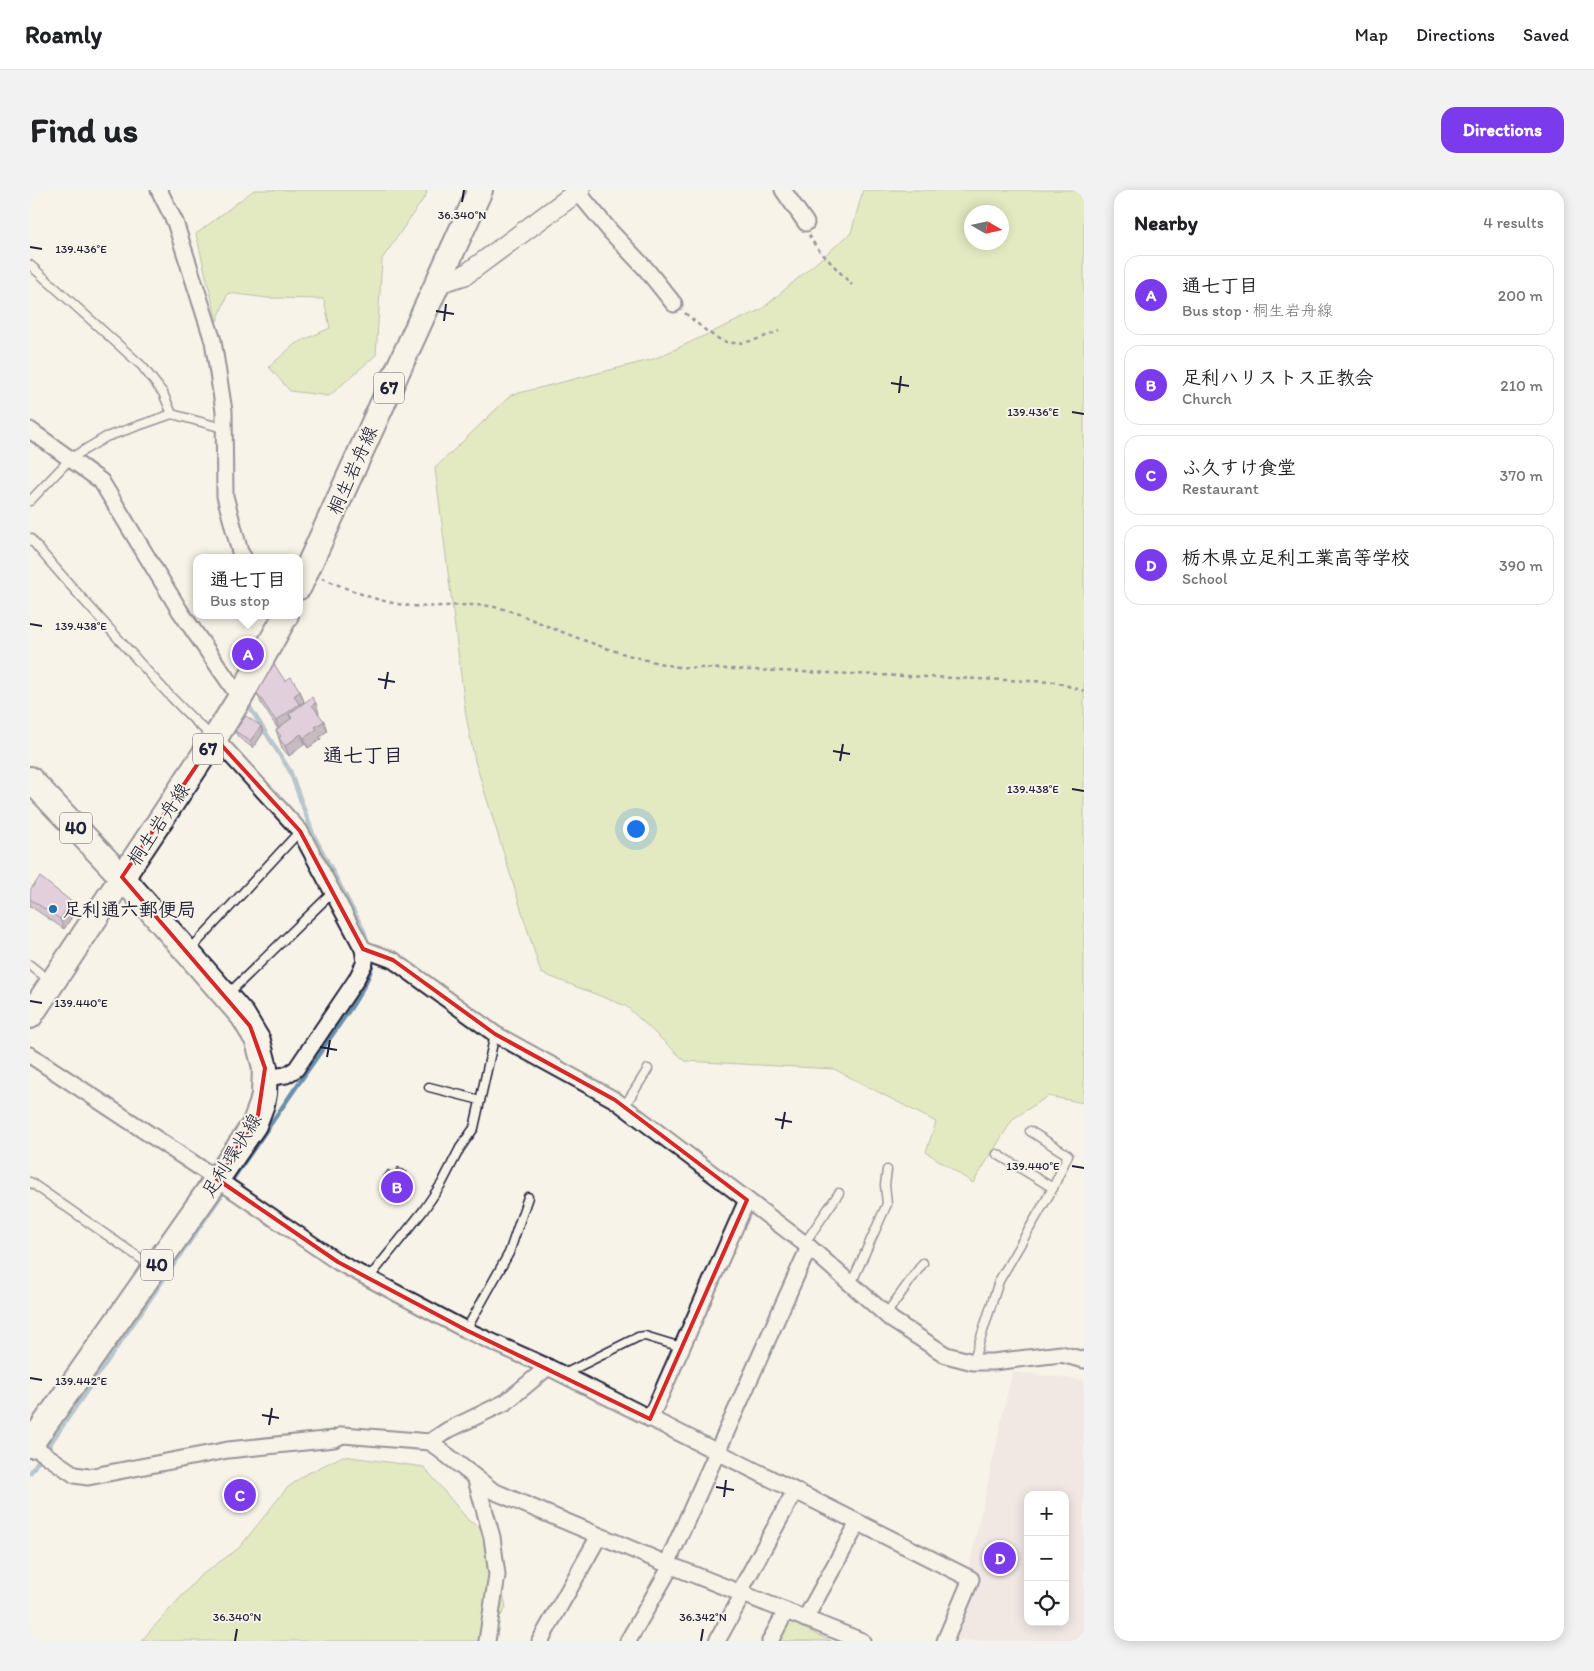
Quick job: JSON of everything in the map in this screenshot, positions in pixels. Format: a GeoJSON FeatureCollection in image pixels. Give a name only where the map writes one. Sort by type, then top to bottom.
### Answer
{"type":"FeatureCollection","features":[{"type":"Feature","properties":{"kind":"main road","name":"桐生岩舟線"},"geometry":{"type":"LineString","coordinates":[[303,579],[480,190]]}},
{"type":"Feature","properties":{"kind":"main road","name":"桐生岩舟線"},"geometry":{"type":"LineString","coordinates":[[122,877],[215,738],[240,698],[284,619]]}},
{"type":"Feature","properties":{"kind":"main road","name":"足利環状線"},"geometry":{"type":"LineString","coordinates":[[30,779],[122,877],[243,1016],[258,1041],[265,1078],[262,1104],[254,1125],[218,1180],[30,1444]]}},
{"type":"Feature","properties":{"kind":"main road","name":"67"},"geometry":{"type":"LineString","coordinates":[[30,1016],[122,877]]}},
{"type":"Feature","properties":{"kind":"street"},"geometry":{"type":"LineString","coordinates":[[159,190],[175,222],[212,341],[224,411],[225,496],[241,554]]}},
{"type":"Feature","properties":{"kind":"street"},"geometry":{"type":"LineString","coordinates":[[782,190],[806,223]]}},
{"type":"Feature","properties":{"kind":"street"},"geometry":{"type":"LineString","coordinates":[[436,284],[465,275],[579,191],[611,232],[646,269],[674,304]]}},
{"type":"Feature","properties":{"kind":"street"},"geometry":{"type":"LineString","coordinates":[[30,430],[71,458],[105,486],[180,611],[240,698]]}},
{"type":"Feature","properties":{"kind":"street"},"geometry":{"type":"LineString","coordinates":[[215,738],[300,831],[363,949],[364,962],[356,980],[296,1070],[286,1075],[265,1078]]}},
{"type":"Feature","properties":{"kind":"street"},"geometry":{"type":"LineString","coordinates":[[363,949],[393,960],[411,971],[495,1034],[614,1100],[807,1245],[886,1314],[946,1355],[973,1362],[993,1362],[1061,1354],[1084,1360]]}},
{"type":"Feature","properties":{"kind":"street"},"geometry":{"type":"LineString","coordinates":[[30,1055],[338,1262],[466,1330],[548,1367],[971,1579],[944,1641]]}},
{"type":"Feature","properties":{"kind":"street"},"geometry":{"type":"LineString","coordinates":[[650,1419],[747,1200]]}},
{"type":"Feature","properties":{"kind":"street"},"geometry":{"type":"LineString","coordinates":[[628,1641],[669,1565],[716,1452],[807,1245]]}},
{"type":"Feature","properties":{"kind":"street"},"geometry":{"type":"LineString","coordinates":[[430,1442],[448,1430],[506,1402],[548,1367]]}},
{"type":"Feature","properties":{"kind":"street"},"geometry":{"type":"LineString","coordinates":[[30,1444],[75,1475],[88,1476],[228,1450],[334,1439],[343,1436],[430,1442],[476,1480],[493,1491],[669,1565],[862,1641]]}},
{"type":"Feature","properties":{"kind":"street"},"geometry":{"type":"LineString","coordinates":[[476,1480],[492,1537],[497,1575],[487,1641]]}},
{"type":"Feature","properties":{"kind":"street"},"geometry":{"type":"LineString","coordinates":[[717,1641],[795,1491]]}},
{"type":"Feature","properties":{"kind":"street"},"geometry":{"type":"LineString","coordinates":[[805,1619],[858,1522]]}},
{"type":"Feature","properties":{"kind":"street"},"geometry":{"type":"LineString","coordinates":[[540,1641],[599,1536]]}},
{"type":"Feature","properties":{"kind":"street"},"geometry":{"type":"LineString","coordinates":[[770,1641],[786,1611]]}},
{"type":"Feature","properties":{"kind":"lane"},"geometry":{"type":"LineString","coordinates":[[30,265],[142,366],[163,393],[172,414]]}},
{"type":"Feature","properties":{"kind":"lane"},"geometry":{"type":"LineString","coordinates":[[30,501],[71,458],[106,436],[172,414],[223,428]]}},
{"type":"Feature","properties":{"kind":"lane"},"geometry":{"type":"LineString","coordinates":[[30,538],[138,660],[199,725],[215,738]]}},
{"type":"Feature","properties":{"kind":"lane"},"geometry":{"type":"LineString","coordinates":[[189,952],[300,831]]}},
{"type":"Feature","properties":{"kind":"lane"},"geometry":{"type":"LineString","coordinates":[[226,996],[333,892]]}},
{"type":"Feature","properties":{"kind":"lane"},"geometry":{"type":"LineString","coordinates":[[30,965],[52,982]]}},
{"type":"Feature","properties":{"kind":"lane"},"geometry":{"type":"LineString","coordinates":[[369,1278],[424,1211],[442,1183],[460,1148],[474,1128],[495,1034]]}},
{"type":"Feature","properties":{"kind":"lane"},"geometry":{"type":"LineString","coordinates":[[624,1107],[648,1069]]}},
{"type":"Feature","properties":{"kind":"lane"},"geometry":{"type":"LineString","coordinates":[[429,1087],[480,1100]]}},
{"type":"Feature","properties":{"kind":"lane"},"geometry":{"type":"LineString","coordinates":[[973,1362],[999,1281],[1053,1188],[1068,1155],[1030,1131]]}},
{"type":"Feature","properties":{"kind":"lane"},"geometry":{"type":"LineString","coordinates":[[997,1154],[1053,1188]]}},
{"type":"Feature","properties":{"kind":"lane"},"geometry":{"type":"LineString","coordinates":[[851,1284],[888,1204],[885,1185],[888,1170]]}},
{"type":"Feature","properties":{"kind":"lane"},"geometry":{"type":"LineString","coordinates":[[30,1182],[154,1268]]}},
{"type":"Feature","properties":{"kind":"lane"},"geometry":{"type":"LineString","coordinates":[[807,1245],[839,1193]]}},
{"type":"Feature","properties":{"kind":"lane"},"geometry":{"type":"LineString","coordinates":[[466,1330],[509,1254],[528,1197]]}},
{"type":"Feature","properties":{"kind":"lane"},"geometry":{"type":"LineString","coordinates":[[886,1314],[923,1263]]}},
{"type":"Feature","properties":{"kind":"lane"},"geometry":{"type":"LineString","coordinates":[[562,1375],[638,1337],[645,1336],[681,1347]]}},
{"type":"Feature","properties":{"kind":"path"},"geometry":{"type":"LineString","coordinates":[[806,223],[809,235],[816,246],[852,286]]}},
{"type":"Feature","properties":{"kind":"path"},"geometry":{"type":"LineString","coordinates":[[674,304],[711,335],[722,341],[752,342],[779,330]]}},
{"type":"Feature","properties":{"kind":"path"},"geometry":{"type":"LineString","coordinates":[[303,579],[391,603],[415,606],[489,606],[508,611],[589,643],[642,660],[678,667],[1055,682],[1084,691]]}},
{"type":"Feature","properties":{"kind":"highlighted area"},"geometry":{"type":"Polygon","coordinates":[[[215,738],[300,831],[363,949],[393,960],[495,1034],[615,1100],[747,1200],[650,1419],[466,1330],[338,1262],[217,1179],[258,1115],[265,1068],[250,1026],[122,877],[215,738]]]}},
{"type":"Feature","properties":{"kind":"shaded area"},"geometry":{"type":"Polygon","coordinates":[[[1012,1372],[1084,1380],[1084,1641],[953,1641],[1012,1372]]]}},
{"type":"Feature","properties":{"kind":"green space"},"geometry":{"type":"Polygon","coordinates":[[[254,190],[427,190],[426,195],[382,259],[376,355],[329,396],[290,391],[269,367],[295,344],[330,328],[324,299],[268,298],[228,293],[217,321],[196,234],[254,190]]]}},
{"type":"Feature","properties":{"kind":"green space"},"geometry":{"type":"Polygon","coordinates":[[[863,190],[1084,190],[1084,1103],[1048,1096],[1013,1119],[973,1183],[926,1152],[936,1122],[834,1069],[685,1061],[626,1006],[541,973],[475,761],[466,716],[435,468],[511,395],[654,359],[762,309],[851,233],[863,190]]]}},
{"type":"Feature","properties":{"kind":"green space"},"geometry":{"type":"Polygon","coordinates":[[[343,1456],[424,1467],[469,1521],[491,1534],[506,1608],[484,1641],[141,1641],[200,1576],[239,1548],[287,1488],[306,1474],[343,1456]]]}},
{"type":"Feature","properties":{"kind":"green space"},"geometry":{"type":"Polygon","coordinates":[[[788,1621],[831,1641],[777,1641],[788,1621]]]}},
{"type":"Feature","properties":{"kind":"building"},"geometry":{"type":"Polygon","coordinates":[[[274,664],[285,681],[291,677],[300,691],[294,696],[299,704],[276,721],[257,693],[274,664]]]}},
{"type":"Feature","properties":{"kind":"building"},"geometry":{"type":"Polygon","coordinates":[[[312,697],[316,703],[312,705],[324,721],[315,727],[317,729],[304,738],[301,734],[285,746],[276,730],[292,718],[289,714],[312,697]]]}},
{"type":"Feature","properties":{"kind":"building"},"geometry":{"type":"Polygon","coordinates":[[[246,716],[261,726],[250,741],[235,731],[246,716]]]}},
{"type":"Feature","properties":{"kind":"building"},"geometry":{"type":"Polygon","coordinates":[[[40,877],[72,902],[60,919],[30,899],[30,890],[40,877]]]}},
{"type":"Feature","properties":{"kind":"building"},"geometry":{"type":"Polygon","coordinates":[[[398,1167],[406,1172],[401,1178],[407,1182],[402,1190],[396,1187],[391,1194],[385,1190],[389,1183],[382,1179],[388,1170],[394,1174],[398,1167]]]}},
{"type":"Feature","properties":{"kind":"waterway"},"geometry":{"type":"LineString","coordinates":[[77,455],[93,466]]}},
{"type":"Feature","properties":{"kind":"waterway"},"geometry":{"type":"LineString","coordinates":[[247,703],[290,771],[313,834],[364,931],[368,945]]}},
{"type":"Feature","properties":{"kind":"waterway"},"geometry":{"type":"LineString","coordinates":[[30,1473],[352,1006],[372,967],[372,955]]}},
{"type":"Feature","properties":{"kind":"place","name":"通七丁目"},"geometry":{"type":"Point","coordinates":[248,654]}},
{"type":"Feature","properties":{"kind":"place","name":"足利通六郵便局"},"geometry":{"type":"Point","coordinates":[53,909]}},
{"type":"Feature","properties":{"kind":"place","name":"足利ハリストス正教会"},"geometry":{"type":"Point","coordinates":[397,1187]}},
{"type":"Feature","properties":{"kind":"place","name":"ふ久すけ食堂"},"geometry":{"type":"Point","coordinates":[240,1495]}},
{"type":"Feature","properties":{"kind":"place","name":"栃木県立足利工業高等学校"},"geometry":{"type":"Point","coordinates":[1000,1558]}},
{"type":"Feature","properties":{"kind":"district","name":"通七丁目"},"geometry":{"type":"Point","coordinates":[363,755]}}]}
